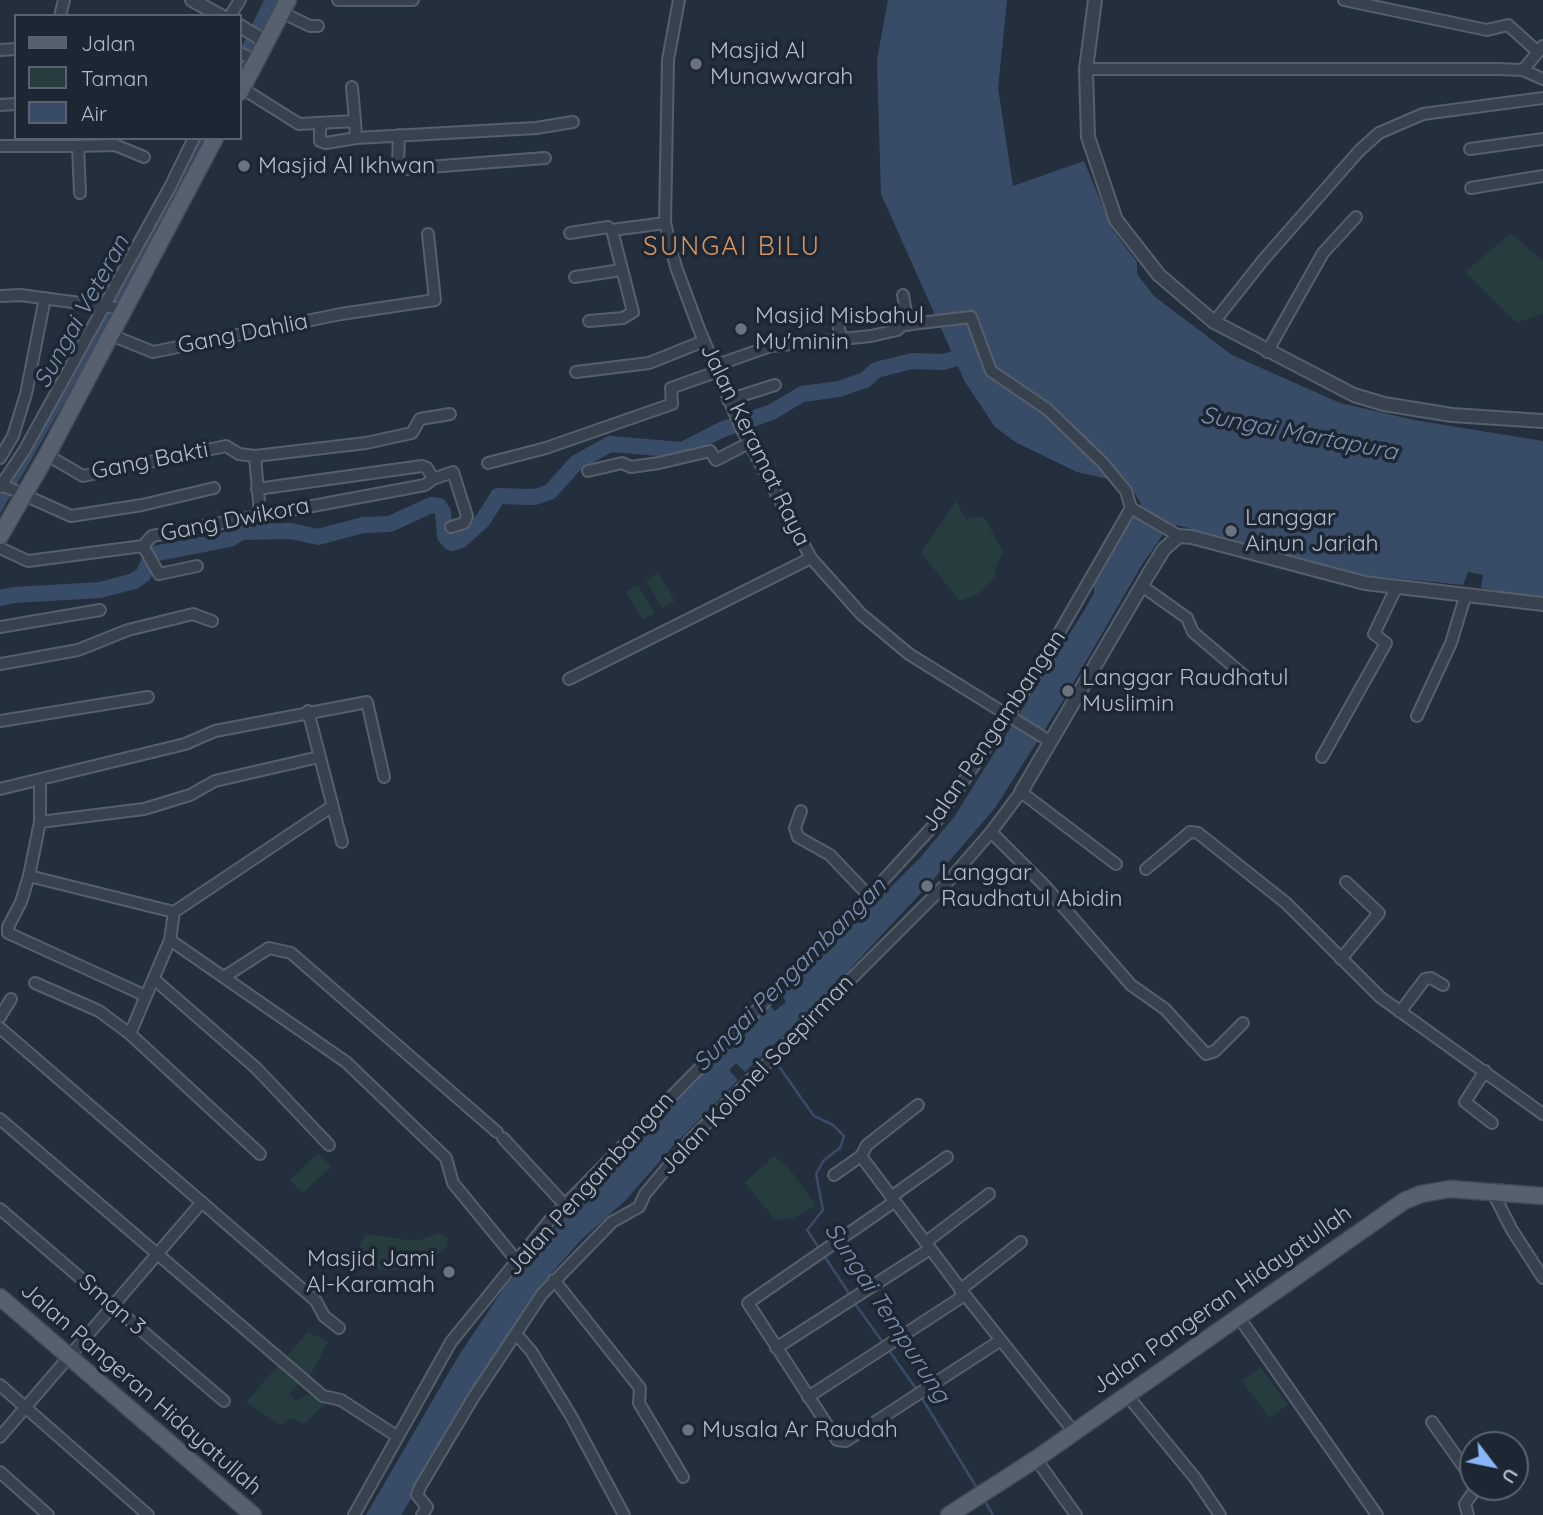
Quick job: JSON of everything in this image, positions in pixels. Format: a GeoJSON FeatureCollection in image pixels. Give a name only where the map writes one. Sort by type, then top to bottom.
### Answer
{"type":"FeatureCollection","features":[{"type":"Feature","properties":{"kind":"main road"},"geometry":{"type":"LineString","coordinates":[[242,81],[253,34],[285,6]]}},
{"type":"Feature","properties":{"kind":"main road"},"geometry":{"type":"LineString","coordinates":[[0,536],[20,495],[47,455],[111,335],[113,306],[214,140]]}},
{"type":"Feature","properties":{"kind":"main road","name":"Jalan Pangeran Hidayatullah"},"geometry":{"type":"LineString","coordinates":[[949,1515],[1036,1459],[1404,1201],[1442,1190],[1543,1191]]}},
{"type":"Feature","properties":{"kind":"main road","name":"Jalan Pangeran Hidayatullah"},"geometry":{"type":"LineString","coordinates":[[0,1297],[253,1515]]}},
{"type":"Feature","properties":{"kind":"street"},"geometry":{"type":"LineString","coordinates":[[192,0],[210,4]]}},
{"type":"Feature","properties":{"kind":"street"},"geometry":{"type":"LineString","coordinates":[[338,0],[413,0]]}},
{"type":"Feature","properties":{"kind":"street","name":"Jalan Keramat Raya"},"geometry":{"type":"LineString","coordinates":[[679,0],[668,60],[665,223],[676,267],[739,423],[811,558],[861,614],[890,640],[948,680],[1047,739]]}},
{"type":"Feature","properties":{"kind":"street"},"geometry":{"type":"LineString","coordinates":[[1095,0],[1086,69],[1088,137],[1115,220],[1159,275],[1214,322],[1267,352],[1354,394],[1384,404],[1475,418],[1543,420]]}},
{"type":"Feature","properties":{"kind":"street"},"geometry":{"type":"LineString","coordinates":[[1344,0],[1487,30],[1508,25],[1540,49],[1523,70]]}},
{"type":"Feature","properties":{"kind":"street"},"geometry":{"type":"LineString","coordinates":[[285,6],[310,26],[318,26]]}},
{"type":"Feature","properties":{"kind":"street"},"geometry":{"type":"LineString","coordinates":[[1086,69],[1523,70],[1543,79]]}},
{"type":"Feature","properties":{"kind":"street"},"geometry":{"type":"LineString","coordinates":[[352,87],[356,138]]}},
{"type":"Feature","properties":{"kind":"street"},"geometry":{"type":"LineString","coordinates":[[242,90],[289,121],[299,124],[355,121]]}},
{"type":"Feature","properties":{"kind":"street"},"geometry":{"type":"LineString","coordinates":[[1214,322],[1264,259],[1359,151],[1379,133],[1423,114],[1543,98]]}},
{"type":"Feature","properties":{"kind":"street"},"geometry":{"type":"LineString","coordinates":[[320,123],[321,143],[356,138],[536,128],[573,122]]}},
{"type":"Feature","properties":{"kind":"street"},"geometry":{"type":"LineString","coordinates":[[400,135],[398,164],[402,168],[545,158]]}},
{"type":"Feature","properties":{"kind":"street"},"geometry":{"type":"LineString","coordinates":[[1470,149],[1543,139]]}},
{"type":"Feature","properties":{"kind":"street"},"geometry":{"type":"LineString","coordinates":[[193,140],[113,306],[1,485],[71,516],[142,505],[214,488]]}},
{"type":"Feature","properties":{"kind":"street"},"geometry":{"type":"LineString","coordinates":[[0,146],[115,145],[144,157]]}},
{"type":"Feature","properties":{"kind":"street"},"geometry":{"type":"LineString","coordinates":[[78,146],[80,193]]}},
{"type":"Feature","properties":{"kind":"street"},"geometry":{"type":"LineString","coordinates":[[1471,188],[1543,176]]}},
{"type":"Feature","properties":{"kind":"street"},"geometry":{"type":"LineString","coordinates":[[1267,352],[1323,253],[1356,217]]}},
{"type":"Feature","properties":{"kind":"street"},"geometry":{"type":"LineString","coordinates":[[570,233],[665,223]]}},
{"type":"Feature","properties":{"kind":"street"},"geometry":{"type":"LineString","coordinates":[[589,321],[624,318],[632,313],[612,230]]}},
{"type":"Feature","properties":{"kind":"street","name":"Gang Dahlia"},"geometry":{"type":"LineString","coordinates":[[111,335],[142,350],[153,352],[377,308],[435,300],[428,234]]}},
{"type":"Feature","properties":{"kind":"street"},"geometry":{"type":"LineString","coordinates":[[575,277],[621,270]]}},
{"type":"Feature","properties":{"kind":"street"},"geometry":{"type":"LineString","coordinates":[[903,295],[908,325]]}},
{"type":"Feature","properties":{"kind":"street"},"geometry":{"type":"LineString","coordinates":[[0,296],[113,306]]}},
{"type":"Feature","properties":{"kind":"street"},"geometry":{"type":"LineString","coordinates":[[0,458],[13,436],[26,394],[45,298]]}},
{"type":"Feature","properties":{"kind":"street"},"geometry":{"type":"LineString","coordinates":[[488,463],[546,449],[671,404],[671,388],[771,346],[871,336],[908,325],[971,317],[991,371],[1047,409],[1103,463],[1126,491],[1132,509],[1174,533],[1308,570],[1396,588],[1543,604]]}},
{"type":"Feature","properties":{"kind":"street"},"geometry":{"type":"LineString","coordinates":[[837,318],[841,338]]}},
{"type":"Feature","properties":{"kind":"street"},"geometry":{"type":"LineString","coordinates":[[576,372],[649,363],[704,341]]}},
{"type":"Feature","properties":{"kind":"street"},"geometry":{"type":"LineString","coordinates":[[728,400],[775,385]]}},
{"type":"Feature","properties":{"kind":"street"},"geometry":{"type":"LineString","coordinates":[[260,514],[255,456],[366,443],[412,433],[420,419],[450,414]]}},
{"type":"Feature","properties":{"kind":"street"},"geometry":{"type":"LineString","coordinates":[[588,471],[622,463],[631,467],[710,451],[716,460],[749,443]]}},
{"type":"Feature","properties":{"kind":"street","name":"Gang Bakti"},"geometry":{"type":"LineString","coordinates":[[47,455],[83,476],[226,446],[239,454],[255,456]]}},
{"type":"Feature","properties":{"kind":"street"},"geometry":{"type":"LineString","coordinates":[[257,489],[422,467],[427,468],[433,479]]}},
{"type":"Feature","properties":{"kind":"street","name":"Gang Dwikora"},"geometry":{"type":"LineString","coordinates":[[0,548],[28,561],[144,549],[152,536],[202,529],[260,514],[425,485],[433,479],[458,471],[467,516],[464,523],[451,527]]}},
{"type":"Feature","properties":{"kind":"street","name":"Jalan Pengambangan"},"geometry":{"type":"LineString","coordinates":[[354,1515],[451,1342],[564,1204],[869,896],[933,826],[1010,717],[1132,509]]}},
{"type":"Feature","properties":{"kind":"street","name":"Jalan Kolonel Soepirman"},"geometry":{"type":"LineString","coordinates":[[422,1515],[426,1507],[417,1495],[420,1487],[473,1398],[554,1280],[612,1222],[639,1207],[645,1194],[691,1139],[945,885],[991,832],[1021,792],[1047,739],[1174,533]]}},
{"type":"Feature","properties":{"kind":"street"},"geometry":{"type":"LineString","coordinates":[[144,549],[156,572],[163,575],[197,566]]}},
{"type":"Feature","properties":{"kind":"street"},"geometry":{"type":"LineString","coordinates":[[569,679],[811,558]]}},
{"type":"Feature","properties":{"kind":"street"},"geometry":{"type":"LineString","coordinates":[[1142,586],[1187,618],[1193,632],[1247,678]]}},
{"type":"Feature","properties":{"kind":"street"},"geometry":{"type":"LineString","coordinates":[[1322,757],[1385,643],[1374,634],[1396,588]]}},
{"type":"Feature","properties":{"kind":"street"},"geometry":{"type":"LineString","coordinates":[[1417,716],[1451,643],[1465,597]]}},
{"type":"Feature","properties":{"kind":"street"},"geometry":{"type":"LineString","coordinates":[[0,627],[100,610]]}},
{"type":"Feature","properties":{"kind":"street"},"geometry":{"type":"LineString","coordinates":[[0,664],[78,650],[128,630],[192,614],[212,621]]}},
{"type":"Feature","properties":{"kind":"street"},"geometry":{"type":"LineString","coordinates":[[0,721],[148,697]]}},
{"type":"Feature","properties":{"kind":"street"},"geometry":{"type":"LineString","coordinates":[[0,789],[185,744],[215,731],[308,711],[367,702],[384,778]]}},
{"type":"Feature","properties":{"kind":"street"},"geometry":{"type":"LineString","coordinates":[[308,711],[342,842]]}},
{"type":"Feature","properties":{"kind":"street"},"geometry":{"type":"LineString","coordinates":[[40,822],[144,809],[190,795],[215,781],[319,757]]}},
{"type":"Feature","properties":{"kind":"street"},"geometry":{"type":"LineString","coordinates":[[40,780],[40,822],[29,876],[8,933],[146,996]]}},
{"type":"Feature","properties":{"kind":"street"},"geometry":{"type":"LineString","coordinates":[[1021,792],[1116,864]]}},
{"type":"Feature","properties":{"kind":"street"},"geometry":{"type":"LineString","coordinates":[[29,876],[174,912],[331,807]]}},
{"type":"Feature","properties":{"kind":"street"},"geometry":{"type":"LineString","coordinates":[[801,811],[795,824],[798,837],[830,855],[869,896]]}},
{"type":"Feature","properties":{"kind":"street"},"geometry":{"type":"LineString","coordinates":[[1146,869],[1194,831],[1277,895],[1370,988],[1543,1114]]}},
{"type":"Feature","properties":{"kind":"street"},"geometry":{"type":"LineString","coordinates":[[991,832],[1032,871],[1131,985],[1166,1009],[1206,1054],[1215,1051],[1243,1023]]}},
{"type":"Feature","properties":{"kind":"street"},"geometry":{"type":"LineString","coordinates":[[1341,959],[1378,913],[1346,882]]}},
{"type":"Feature","properties":{"kind":"street"},"geometry":{"type":"LineString","coordinates":[[130,1034],[170,940],[174,912]]}},
{"type":"Feature","properties":{"kind":"street"},"geometry":{"type":"LineString","coordinates":[[170,940],[334,1052],[446,1158],[453,1183],[517,1261]]}},
{"type":"Feature","properties":{"kind":"street"},"geometry":{"type":"LineString","coordinates":[[223,977],[269,948],[277,947],[291,953],[440,1079],[500,1135],[564,1204]]}},
{"type":"Feature","properties":{"kind":"street"},"geometry":{"type":"LineString","coordinates":[[1400,1012],[1425,979],[1430,978],[1443,985]]}},
{"type":"Feature","properties":{"kind":"street"},"geometry":{"type":"LineString","coordinates":[[155,980],[256,1068],[329,1144]]}},
{"type":"Feature","properties":{"kind":"street"},"geometry":{"type":"LineString","coordinates":[[35,983],[99,1011],[130,1034],[260,1154]]}},
{"type":"Feature","properties":{"kind":"street"},"geometry":{"type":"LineString","coordinates":[[0,1017],[11,999]]}},
{"type":"Feature","properties":{"kind":"street"},"geometry":{"type":"LineString","coordinates":[[0,1028],[316,1301],[324,1316],[339,1328]]}},
{"type":"Feature","properties":{"kind":"street"},"geometry":{"type":"LineString","coordinates":[[1485,1071],[1465,1102],[1492,1123]]}},
{"type":"Feature","properties":{"kind":"street"},"geometry":{"type":"LineString","coordinates":[[834,1175],[861,1156],[867,1145],[918,1105]]}},
{"type":"Feature","properties":{"kind":"street"},"geometry":{"type":"LineString","coordinates":[[0,1119],[323,1396],[341,1400],[398,1437]]}},
{"type":"Feature","properties":{"kind":"street"},"geometry":{"type":"LineString","coordinates":[[861,1156],[962,1292],[1073,1432]]}},
{"type":"Feature","properties":{"kind":"street"},"geometry":{"type":"LineString","coordinates":[[947,1157],[892,1200],[748,1303],[837,1440],[844,1442],[1001,1340]]}},
{"type":"Feature","properties":{"kind":"street"},"geometry":{"type":"LineString","coordinates":[[1492,1191],[1512,1230],[1543,1278]]}},
{"type":"Feature","properties":{"kind":"street"},"geometry":{"type":"LineString","coordinates":[[776,1348],[859,1296],[928,1245],[989,1194]]}},
{"type":"Feature","properties":{"kind":"street"},"geometry":{"type":"LineString","coordinates":[[0,1437],[202,1202]]}},
{"type":"Feature","properties":{"kind":"street","name":"Sman 3"},"geometry":{"type":"LineString","coordinates":[[0,1209],[224,1401]]}},
{"type":"Feature","properties":{"kind":"street"},"geometry":{"type":"LineString","coordinates":[[808,1397],[962,1292],[1021,1242]]}},
{"type":"Feature","properties":{"kind":"street"},"geometry":{"type":"LineString","coordinates":[[554,1280],[640,1388],[639,1403],[683,1477]]}},
{"type":"Feature","properties":{"kind":"street"},"geometry":{"type":"LineString","coordinates":[[1238,1317],[1377,1515]]}},
{"type":"Feature","properties":{"kind":"street"},"geometry":{"type":"LineString","coordinates":[[517,1335],[531,1351],[565,1406],[624,1515]]}},
{"type":"Feature","properties":{"kind":"street"},"geometry":{"type":"LineString","coordinates":[[0,1385],[148,1515]]}},
{"type":"Feature","properties":{"kind":"street"},"geometry":{"type":"LineString","coordinates":[[1126,1394],[1195,1478],[1220,1515]]}},
{"type":"Feature","properties":{"kind":"street"},"geometry":{"type":"LineString","coordinates":[[1432,1422],[1459,1460]]}},
{"type":"Feature","properties":{"kind":"street"},"geometry":{"type":"LineString","coordinates":[[1036,1459],[1076,1515]]}},
{"type":"Feature","properties":{"kind":"street"},"geometry":{"type":"LineString","coordinates":[[0,1472],[48,1515]]}},
{"type":"Feature","properties":{"kind":"green space"},"geometry":{"type":"Polygon","coordinates":[[[1511,233],[1543,261],[1543,313],[1517,323],[1465,272],[1511,233]]]}},
{"type":"Feature","properties":{"kind":"green space"},"geometry":{"type":"Polygon","coordinates":[[[956,501],[966,519],[983,516],[1004,552],[995,568],[996,577],[978,594],[960,601],[921,553],[956,501]]]}},
{"type":"Feature","properties":{"kind":"green space"},"geometry":{"type":"Polygon","coordinates":[[[658,573],[675,601],[662,608],[646,580],[658,573]]]}},
{"type":"Feature","properties":{"kind":"green space"},"geometry":{"type":"Polygon","coordinates":[[[638,585],[655,613],[643,620],[626,592],[638,585]]]}},
{"type":"Feature","properties":{"kind":"green space"},"geometry":{"type":"Polygon","coordinates":[[[318,1153],[331,1167],[303,1193],[290,1180],[318,1153]]]}},
{"type":"Feature","properties":{"kind":"green space"},"geometry":{"type":"Polygon","coordinates":[[[774,1156],[789,1168],[816,1206],[793,1218],[775,1220],[745,1183],[774,1156]]]}},
{"type":"Feature","properties":{"kind":"green space"},"geometry":{"type":"Polygon","coordinates":[[[439,1233],[448,1238],[446,1248],[415,1270],[379,1270],[358,1248],[366,1234],[416,1241],[439,1233]]]}},
{"type":"Feature","properties":{"kind":"green space"},"geometry":{"type":"Polygon","coordinates":[[[308,1332],[328,1342],[312,1372],[288,1394],[296,1401],[311,1393],[327,1402],[305,1424],[290,1418],[281,1425],[246,1402],[308,1332]]]}},
{"type":"Feature","properties":{"kind":"green space"},"geometry":{"type":"Polygon","coordinates":[[[1260,1367],[1288,1404],[1270,1418],[1242,1381],[1260,1367]]]}},
{"type":"Feature","properties":{"kind":"water"},"geometry":{"type":"Polygon","coordinates":[[[264,0],[279,0],[242,66],[242,46],[264,0]]]}},
{"type":"Feature","properties":{"kind":"water","name":"Sungai Martapura"},"geometry":{"type":"Polygon","coordinates":[[[888,0],[1007,0],[998,88],[1013,186],[1084,161],[1112,229],[1137,262],[1137,274],[1154,296],[1232,355],[1340,403],[1414,420],[1543,441],[1543,599],[1481,588],[1483,575],[1468,572],[1463,585],[1365,575],[1177,525],[1166,530],[1140,568],[1064,699],[995,808],[933,880],[824,997],[745,1072],[736,1063],[729,1070],[738,1080],[673,1146],[626,1200],[581,1240],[549,1276],[401,1515],[366,1515],[459,1355],[504,1288],[572,1208],[729,1046],[770,1006],[775,1011],[786,1002],[782,995],[920,858],[954,817],[1084,611],[1094,593],[1094,584],[1141,504],[1132,489],[1121,482],[1077,472],[1017,443],[995,427],[965,382],[881,194],[877,60],[888,0]]]}},
{"type":"Feature","properties":{"kind":"water"},"geometry":{"type":"Polygon","coordinates":[[[195,140],[203,140],[90,357],[0,514],[0,495],[195,140]]]}},
{"type":"Feature","properties":{"kind":"waterway"},"geometry":{"type":"LineString","coordinates":[[0,598],[100,590],[134,581],[143,575],[153,554],[230,539],[241,532],[291,531],[318,537],[363,525],[390,524],[431,505],[439,506],[443,512],[445,536],[451,543],[461,540],[483,520],[498,496],[535,497],[550,492],[576,463],[610,444],[682,450],[721,430],[772,412],[802,394],[839,389],[865,380],[876,370],[912,361],[944,362],[975,352]]}},
{"type":"Feature","properties":{"kind":"waterway","name":"Sungai Tempurung"},"geometry":{"type":"LineString","coordinates":[[775,1061],[814,1116],[833,1125],[844,1136],[840,1148],[824,1160],[816,1174],[823,1210],[807,1230],[819,1248]]}},
{"type":"Feature","properties":{"kind":"waterway","name":"Sungai Tempurung"},"geometry":{"type":"LineString","coordinates":[[823,1254],[850,1295]]}},
{"type":"Feature","properties":{"kind":"waterway","name":"Sungai Tempurung"},"geometry":{"type":"LineString","coordinates":[[853,1301],[884,1344]]}},
{"type":"Feature","properties":{"kind":"waterway","name":"Sungai Tempurung"},"geometry":{"type":"LineString","coordinates":[[888,1349],[917,1390]]}},
{"type":"Feature","properties":{"kind":"waterway","name":"Sungai Tempurung"},"geometry":{"type":"LineString","coordinates":[[920,1395],[977,1488]]}},
{"type":"Feature","properties":{"kind":"waterway","name":"Sungai Tempurung"},"geometry":{"type":"LineString","coordinates":[[984,1500],[993,1515]]}},
{"type":"Feature","properties":{"kind":"place","name":"Masjid Al Munawwarah"},"geometry":{"type":"Point","coordinates":[696,64]}},
{"type":"Feature","properties":{"kind":"place","name":"Masjid Al Ikhwan"},"geometry":{"type":"Point","coordinates":[244,166]}},
{"type":"Feature","properties":{"kind":"place","name":"Masjid Misbahul Mu'minin"},"geometry":{"type":"Point","coordinates":[741,329]}},
{"type":"Feature","properties":{"kind":"place","name":"Langgar Ainun Jariah"},"geometry":{"type":"Point","coordinates":[1231,531]}},
{"type":"Feature","properties":{"kind":"place","name":"Langgar Raudhatul Muslimin"},"geometry":{"type":"Point","coordinates":[1068,691]}},
{"type":"Feature","properties":{"kind":"place","name":"Langgar Raudhatul Abidin"},"geometry":{"type":"Point","coordinates":[927,886]}},
{"type":"Feature","properties":{"kind":"place","name":"Masjid Jami Al-Karamah"},"geometry":{"type":"Point","coordinates":[449,1272]}},
{"type":"Feature","properties":{"kind":"place","name":"Musala Ar Raudah"},"geometry":{"type":"Point","coordinates":[688,1430]}},
{"type":"Feature","properties":{"kind":"district","name":"SUNGAI BILU"},"geometry":{"type":"Point","coordinates":[732,247]}},
{"type":"Feature","properties":{"kind":"water label","name":"Sungai Veteran"},"geometry":{"type":"Point","coordinates":[82,312]}},
{"type":"Feature","properties":{"kind":"water label","name":"Sungai Pengambangan"},"geometry":{"type":"Point","coordinates":[790,975]}}]}
